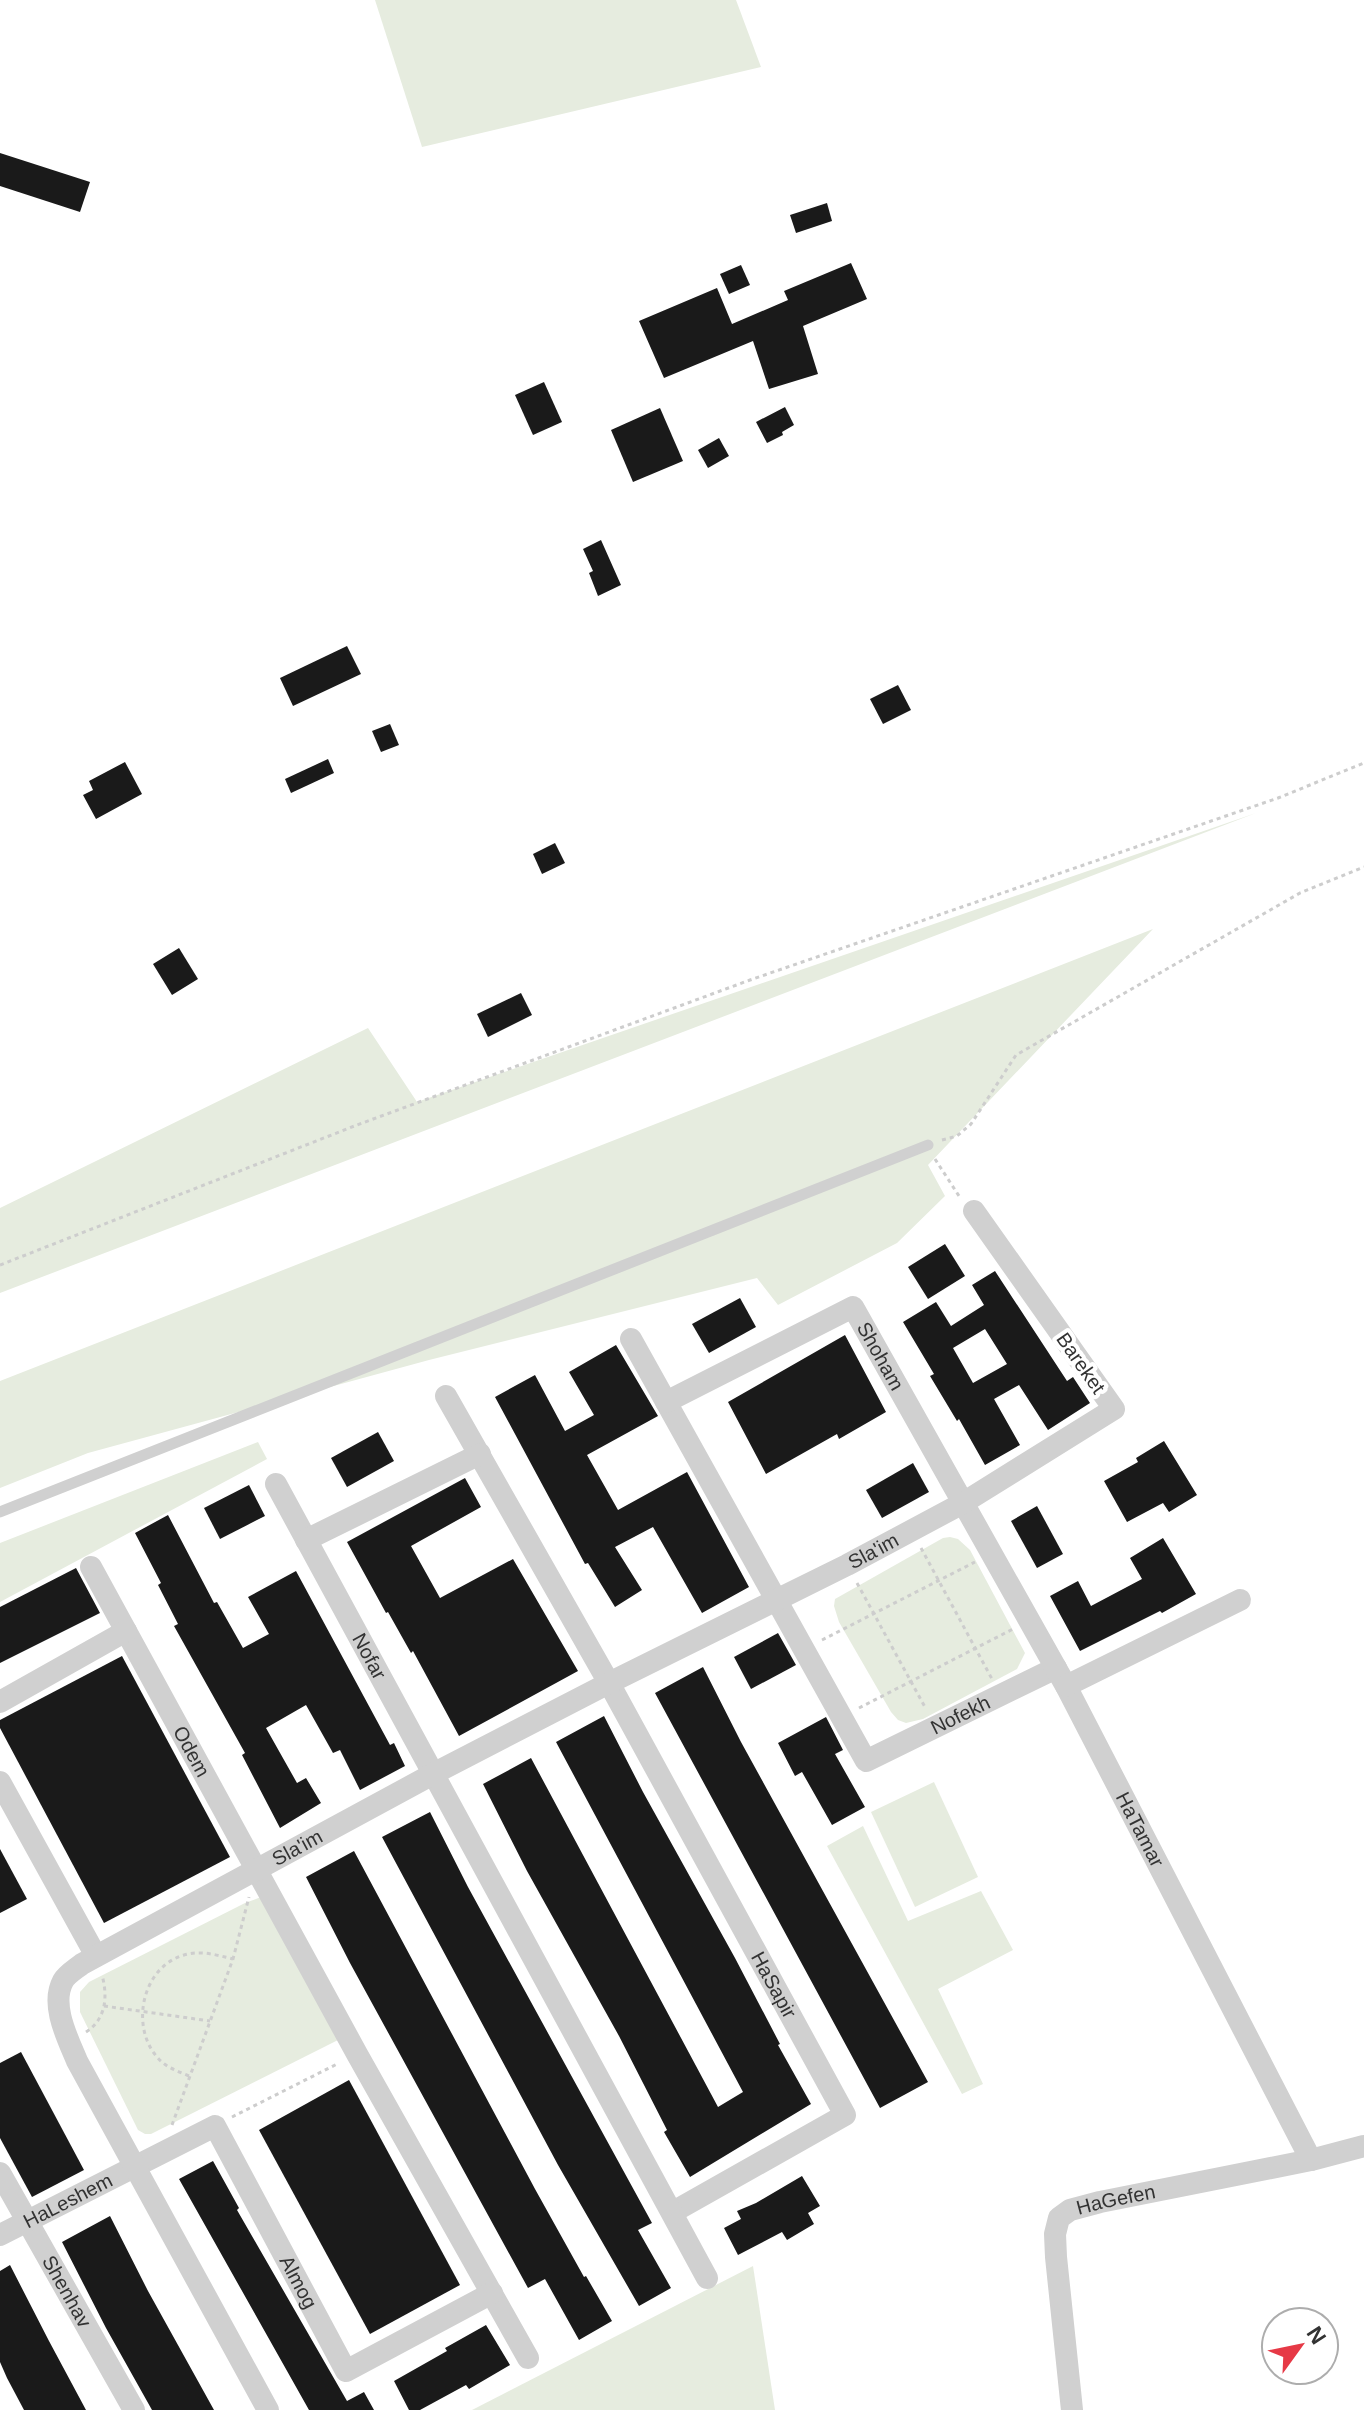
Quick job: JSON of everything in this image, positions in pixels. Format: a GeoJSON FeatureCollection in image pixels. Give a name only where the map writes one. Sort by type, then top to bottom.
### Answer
{"type":"FeatureCollection","features":[{"type":"Feature","properties":{"kind":"street","name":"Bareket"},"geometry":{"type":"LineString","coordinates":[[963,1503],[1114,1409],[974,1211]]}},
{"type":"Feature","properties":{"kind":"street","name":"Shoham"},"geometry":{"type":"LineString","coordinates":[[666,1402],[853,1307],[963,1503]]}},
{"type":"Feature","properties":{"kind":"street"},"geometry":{"type":"LineString","coordinates":[[631,1339],[842,1717]]}},
{"type":"Feature","properties":{"kind":"street"},"geometry":{"type":"LineString","coordinates":[[446,1396],[609,1683]]}},
{"type":"Feature","properties":{"kind":"street"},"geometry":{"type":"LineString","coordinates":[[306,1540],[480,1454]]}},
{"type":"Feature","properties":{"kind":"street","name":"Nofar"},"geometry":{"type":"LineString","coordinates":[[276,1484],[433,1774]]}},
{"type":"Feature","properties":{"kind":"street","name":"Sla'im"},"geometry":{"type":"LineString","coordinates":[[268,2410],[69,2041],[60,2011],[59,1993],[64,1979],[96,1956],[433,1774],[963,1503]]}},
{"type":"Feature","properties":{"kind":"street","name":"HaTamar"},"geometry":{"type":"LineString","coordinates":[[963,1503],[1061,1677],[1311,2160]]}},
{"type":"Feature","properties":{"kind":"street","name":"Odem"},"geometry":{"type":"LineString","coordinates":[[91,1567],[256,1870]]}},
{"type":"Feature","properties":{"kind":"street","name":"Nofekh"},"geometry":{"type":"LineString","coordinates":[[842,1717],[866,1761],[1000,1695],[1061,1677],[1240,1600]]}},
{"type":"Feature","properties":{"kind":"street"},"geometry":{"type":"LineString","coordinates":[[0,1702],[126,1631]]}},
{"type":"Feature","properties":{"kind":"street","name":"HaSapir"},"geometry":{"type":"LineString","coordinates":[[609,1683],[845,2115],[673,2212]]}},
{"type":"Feature","properties":{"kind":"street"},"geometry":{"type":"LineString","coordinates":[[433,1774],[707,2278]]}},
{"type":"Feature","properties":{"kind":"street"},"geometry":{"type":"LineString","coordinates":[[0,1782],[96,1956]]}},
{"type":"Feature","properties":{"kind":"street"},"geometry":{"type":"LineString","coordinates":[[256,1870],[528,2358]]}},
{"type":"Feature","properties":{"kind":"street"},"geometry":{"type":"LineString","coordinates":[[135,2168],[215,2126]]}},
{"type":"Feature","properties":{"kind":"street","name":"Almog"},"geometry":{"type":"LineString","coordinates":[[215,2126],[346,2371],[492,2293]]}},
{"type":"Feature","properties":{"kind":"street","name":"HaGefen"},"geometry":{"type":"LineString","coordinates":[[1072,2410],[1056,2257],[1055,2234],[1059,2218],[1070,2210],[1100,2202],[1311,2160],[1364,2146]]}},
{"type":"Feature","properties":{"kind":"street","name":"HaLeshem"},"geometry":{"type":"LineString","coordinates":[[0,2235],[135,2168]]}},
{"type":"Feature","properties":{"kind":"street","name":"Shenhav"},"geometry":{"type":"LineString","coordinates":[[0,2173],[134,2410]]}},
{"type":"Feature","properties":{"kind":"lane"},"geometry":{"type":"LineString","coordinates":[[0,1512],[928,1145]]}},
{"type":"Feature","properties":{"kind":"path"},"geometry":{"type":"LineString","coordinates":[[0,1265],[357,1125],[721,990],[1278,798],[1364,763]]}},
{"type":"Feature","properties":{"kind":"path"},"geometry":{"type":"LineString","coordinates":[[974,1211],[953,1191],[928,1145],[957,1136],[971,1124],[1016,1055],[1300,893],[1364,867]]}},
{"type":"Feature","properties":{"kind":"path"},"geometry":{"type":"LineString","coordinates":[[912,1531],[1000,1695]]}},
{"type":"Feature","properties":{"kind":"path"},"geometry":{"type":"LineString","coordinates":[[804,1649],[992,1553]]}},
{"type":"Feature","properties":{"kind":"path"},"geometry":{"type":"LineString","coordinates":[[847,1565],[936,1726]]}},
{"type":"Feature","properties":{"kind":"path"},"geometry":{"type":"LineString","coordinates":[[842,1717],[1029,1620]]}},
{"type":"Feature","properties":{"kind":"path"},"geometry":{"type":"LineString","coordinates":[[161,2155],[233,1959],[256,1870]]}},
{"type":"Feature","properties":{"kind":"path"},"geometry":{"type":"LineString","coordinates":[[190,2076],[159,2060],[147,2043],[142,2011],[149,1986],[170,1961],[197,1953],[212,1953],[233,1959]]}},
{"type":"Feature","properties":{"kind":"path"},"geometry":{"type":"LineString","coordinates":[[69,2041],[91,2029],[103,2015],[104,1980],[96,1956]]}},
{"type":"Feature","properties":{"kind":"path"},"geometry":{"type":"LineString","coordinates":[[104,2006],[210,2021]]}},
{"type":"Feature","properties":{"kind":"path"},"geometry":{"type":"LineString","coordinates":[[215,2126],[357,2054]]}},
{"type":"Feature","properties":{"kind":"shaded area"},"geometry":{"type":"Polygon","coordinates":[[[375,0],[736,0],[761,67],[422,147],[375,0]]]}},
{"type":"Feature","properties":{"kind":"shaded area"},"geometry":{"type":"Polygon","coordinates":[[[1256,813],[0,1293],[0,1208],[368,1028],[417,1102],[1256,813]]]}},
{"type":"Feature","properties":{"kind":"shaded area"},"geometry":{"type":"Polygon","coordinates":[[[1153,929],[928,1165],[945,1196],[897,1243],[778,1305],[757,1278],[429,1360],[88,1453],[0,1488],[0,1381],[1153,929]]]}},
{"type":"Feature","properties":{"kind":"shaded area"},"geometry":{"type":"Polygon","coordinates":[[[258,1442],[267,1459],[0,1602],[0,1543],[258,1442]]]}},
{"type":"Feature","properties":{"kind":"shaded area"},"geometry":{"type":"Polygon","coordinates":[[[943,1538],[958,1539],[970,1550],[1025,1653],[1017,1669],[923,1719],[906,1723],[891,1712],[839,1622],[835,1599],[943,1538]]]}},
{"type":"Feature","properties":{"kind":"shaded area"},"geometry":{"type":"Polygon","coordinates":[[[934,1782],[978,1877],[915,1907],[871,1812],[934,1782]]]}},
{"type":"Feature","properties":{"kind":"shaded area"},"geometry":{"type":"Polygon","coordinates":[[[863,1826],[908,1921],[981,1891],[1013,1950],[938,1989],[983,2084],[962,2094],[827,1846],[863,1826]]]}},
{"type":"Feature","properties":{"kind":"shaded area"},"geometry":{"type":"Polygon","coordinates":[[[261,1897],[342,2038],[151,2134],[145,2134],[138,2130],[80,2012],[80,1992],[89,1982],[261,1897]]]}},
{"type":"Feature","properties":{"kind":"shaded area"},"geometry":{"type":"Polygon","coordinates":[[[753,2266],[775,2410],[472,2410],[753,2266]]]}},
{"type":"Feature","properties":{"kind":"building"},"geometry":{"type":"Polygon","coordinates":[[[0,153],[90,182],[80,212],[0,186],[0,153]]]}},
{"type":"Feature","properties":{"kind":"building"},"geometry":{"type":"Polygon","coordinates":[[[827,203],[832,221],[796,233],[790,215],[827,203]]]}},
{"type":"Feature","properties":{"kind":"building"},"geometry":{"type":"Polygon","coordinates":[[[851,263],[867,299],[803,326],[818,374],[769,389],[753,341],[664,378],[639,321],[717,288],[732,324],[788,300],[784,291],[851,263]]]}},
{"type":"Feature","properties":{"kind":"building"},"geometry":{"type":"Polygon","coordinates":[[[741,265],[750,285],[729,294],[720,274],[741,265]]]}},
{"type":"Feature","properties":{"kind":"building"},"geometry":{"type":"Polygon","coordinates":[[[544,382],[562,422],[533,435],[515,395],[544,382]]]}},
{"type":"Feature","properties":{"kind":"building"},"geometry":{"type":"Polygon","coordinates":[[[785,407],[794,425],[767,443],[756,422],[785,407]]]}},
{"type":"Feature","properties":{"kind":"building"},"geometry":{"type":"Polygon","coordinates":[[[660,408],[683,461],[633,482],[611,430],[660,408]]]}},
{"type":"Feature","properties":{"kind":"building"},"geometry":{"type":"Polygon","coordinates":[[[719,438],[729,456],[708,468],[698,450],[719,438]]]}},
{"type":"Feature","properties":{"kind":"building"},"geometry":{"type":"Polygon","coordinates":[[[601,540],[621,585],[598,596],[589,573],[593,571],[583,549],[601,540]]]}},
{"type":"Feature","properties":{"kind":"building"},"geometry":{"type":"Polygon","coordinates":[[[347,646],[361,674],[293,706],[280,678],[347,646]]]}},
{"type":"Feature","properties":{"kind":"building"},"geometry":{"type":"Polygon","coordinates":[[[898,685],[911,710],[883,724],[870,699],[898,685]]]}},
{"type":"Feature","properties":{"kind":"building"},"geometry":{"type":"Polygon","coordinates":[[[390,724],[399,745],[381,752],[372,731],[390,724]]]}},
{"type":"Feature","properties":{"kind":"building"},"geometry":{"type":"Polygon","coordinates":[[[328,759],[334,773],[291,793],[285,779],[328,759]]]}},
{"type":"Feature","properties":{"kind":"building"},"geometry":{"type":"Polygon","coordinates":[[[125,762],[142,794],[96,819],[83,795],[93,790],[89,781],[125,762]]]}},
{"type":"Feature","properties":{"kind":"building"},"geometry":{"type":"Polygon","coordinates":[[[555,843],[565,863],[542,874],[533,854],[555,843]]]}},
{"type":"Feature","properties":{"kind":"building"},"geometry":{"type":"Polygon","coordinates":[[[179,948],[198,979],[172,995],[153,964],[179,948]]]}},
{"type":"Feature","properties":{"kind":"building"},"geometry":{"type":"Polygon","coordinates":[[[521,993],[532,1015],[488,1037],[477,1014],[521,993]]]}},
{"type":"Feature","properties":{"kind":"building"},"geometry":{"type":"Polygon","coordinates":[[[945,1244],[965,1276],[928,1299],[908,1267],[945,1244]]]}},
{"type":"Feature","properties":{"kind":"building"},"geometry":{"type":"Polygon","coordinates":[[[995,1271],[1067,1381],[1073,1377],[1090,1403],[1048,1430],[1019,1385],[994,1399],[1020,1445],[985,1465],[930,1376],[934,1374],[903,1322],[936,1302],[951,1326],[984,1305],[972,1285],[995,1271]],[[985,1329],[953,1348],[973,1383],[1007,1364],[985,1329]]]}},
{"type":"Feature","properties":{"kind":"building"},"geometry":{"type":"Polygon","coordinates":[[[740,1298],[756,1327],[709,1353],[692,1324],[740,1298]]]}},
{"type":"Feature","properties":{"kind":"building"},"geometry":{"type":"Polygon","coordinates":[[[845,1335],[886,1412],[839,1439],[837,1434],[766,1474],[728,1402],[845,1335]]]}},
{"type":"Feature","properties":{"kind":"building"},"geometry":{"type":"Polygon","coordinates":[[[616,1345],[658,1416],[587,1455],[618,1510],[687,1472],[749,1587],[702,1613],[653,1527],[615,1547],[642,1590],[615,1607],[588,1563],[585,1564],[495,1397],[535,1375],[565,1431],[594,1415],[569,1372],[616,1345]]]}},
{"type":"Feature","properties":{"kind":"building"},"geometry":{"type":"Polygon","coordinates":[[[378,1432],[394,1461],[347,1487],[331,1458],[378,1432]]]}},
{"type":"Feature","properties":{"kind":"building"},"geometry":{"type":"Polygon","coordinates":[[[1164,1441],[1197,1495],[1169,1512],[1163,1503],[1127,1522],[1104,1481],[1138,1462],[1136,1458],[1164,1441]]]}},
{"type":"Feature","properties":{"kind":"building"},"geometry":{"type":"Polygon","coordinates":[[[913,1463],[929,1492],[882,1518],[866,1490],[913,1463]]]}},
{"type":"Feature","properties":{"kind":"building"},"geometry":{"type":"Polygon","coordinates":[[[465,1478],[481,1507],[411,1546],[440,1598],[513,1559],[578,1671],[459,1736],[413,1651],[411,1653],[386,1613],[347,1542],[465,1478]]]}},
{"type":"Feature","properties":{"kind":"building"},"geometry":{"type":"Polygon","coordinates":[[[249,1485],[265,1516],[220,1539],[204,1508],[249,1485]]]}},
{"type":"Feature","properties":{"kind":"building"},"geometry":{"type":"Polygon","coordinates":[[[1037,1506],[1063,1554],[1037,1568],[1011,1521],[1037,1506]]]}},
{"type":"Feature","properties":{"kind":"building"},"geometry":{"type":"Polygon","coordinates":[[[168,1515],[214,1603],[217,1602],[243,1648],[269,1634],[248,1597],[296,1571],[390,1745],[394,1743],[405,1766],[360,1790],[340,1750],[333,1753],[306,1705],[266,1728],[297,1783],[306,1778],[321,1803],[280,1828],[242,1755],[245,1753],[174,1626],[178,1624],[158,1585],[161,1583],[135,1533],[168,1515]]]}},
{"type":"Feature","properties":{"kind":"building"},"geometry":{"type":"Polygon","coordinates":[[[1163,1538],[1196,1594],[1080,1651],[1050,1596],[1078,1581],[1091,1606],[1142,1579],[1130,1558],[1163,1538]]]}},
{"type":"Feature","properties":{"kind":"building"},"geometry":{"type":"Polygon","coordinates":[[[76,1568],[100,1613],[0,1663],[0,1607],[76,1568]]]}},
{"type":"Feature","properties":{"kind":"building"},"geometry":{"type":"Polygon","coordinates":[[[778,1633],[796,1665],[751,1689],[734,1657],[778,1633]]]}},
{"type":"Feature","properties":{"kind":"building"},"geometry":{"type":"Polygon","coordinates":[[[122,1656],[230,1857],[104,1923],[0,1728],[0,1720],[122,1656]]]}},
{"type":"Feature","properties":{"kind":"building"},"geometry":{"type":"Polygon","coordinates":[[[703,1667],[928,2082],[880,2108],[655,1693],[703,1667]]]}},
{"type":"Feature","properties":{"kind":"building"},"geometry":{"type":"Polygon","coordinates":[[[604,1716],[811,2104],[690,2177],[664,2132],[667,2130],[619,2036],[527,1871],[483,1784],[531,1758],[718,2107],[743,2092],[556,1742],[604,1716]]]}},
{"type":"Feature","properties":{"kind":"building"},"geometry":{"type":"Polygon","coordinates":[[[826,1717],[843,1750],[835,1754],[865,1807],[832,1825],[802,1772],[795,1776],[778,1743],[826,1717]]]}},
{"type":"Feature","properties":{"kind":"building"},"geometry":{"type":"Polygon","coordinates":[[[430,1812],[652,2223],[638,2230],[671,2288],[639,2306],[558,2165],[382,1837],[430,1812]]]}},
{"type":"Feature","properties":{"kind":"building"},"geometry":{"type":"Polygon","coordinates":[[[0,1849],[27,1899],[0,1913],[0,1849]]]}},
{"type":"Feature","properties":{"kind":"building"},"geometry":{"type":"Polygon","coordinates":[[[354,1851],[535,2189],[612,2321],[579,2340],[545,2279],[528,2288],[306,1877],[354,1851]]]}},
{"type":"Feature","properties":{"kind":"building"},"geometry":{"type":"Polygon","coordinates":[[[21,2052],[84,2170],[32,2197],[0,2138],[0,2063],[21,2052]]]}},
{"type":"Feature","properties":{"kind":"building"},"geometry":{"type":"Polygon","coordinates":[[[349,2080],[460,2285],[370,2334],[259,2130],[349,2080]]]}},
{"type":"Feature","properties":{"kind":"building"},"geometry":{"type":"Polygon","coordinates":[[[213,2161],[239,2208],[237,2210],[347,2401],[364,2392],[374,2410],[309,2410],[179,2179],[213,2161]]]}},
{"type":"Feature","properties":{"kind":"building"},"geometry":{"type":"Polygon","coordinates":[[[802,2176],[820,2206],[808,2213],[814,2224],[787,2240],[782,2232],[738,2255],[724,2228],[741,2219],[737,2211],[802,2176]]]}},
{"type":"Feature","properties":{"kind":"building"},"geometry":{"type":"Polygon","coordinates":[[[110,2216],[214,2410],[152,2410],[106,2328],[62,2242],[110,2216]]]}},
{"type":"Feature","properties":{"kind":"building"},"geometry":{"type":"Polygon","coordinates":[[[10,2265],[86,2410],[24,2410],[7,2378],[0,2362],[0,2271],[10,2265]]]}},
{"type":"Feature","properties":{"kind":"building"},"geometry":{"type":"Polygon","coordinates":[[[486,2325],[510,2365],[469,2389],[466,2385],[420,2410],[409,2410],[394,2381],[486,2325]]]}}]}
